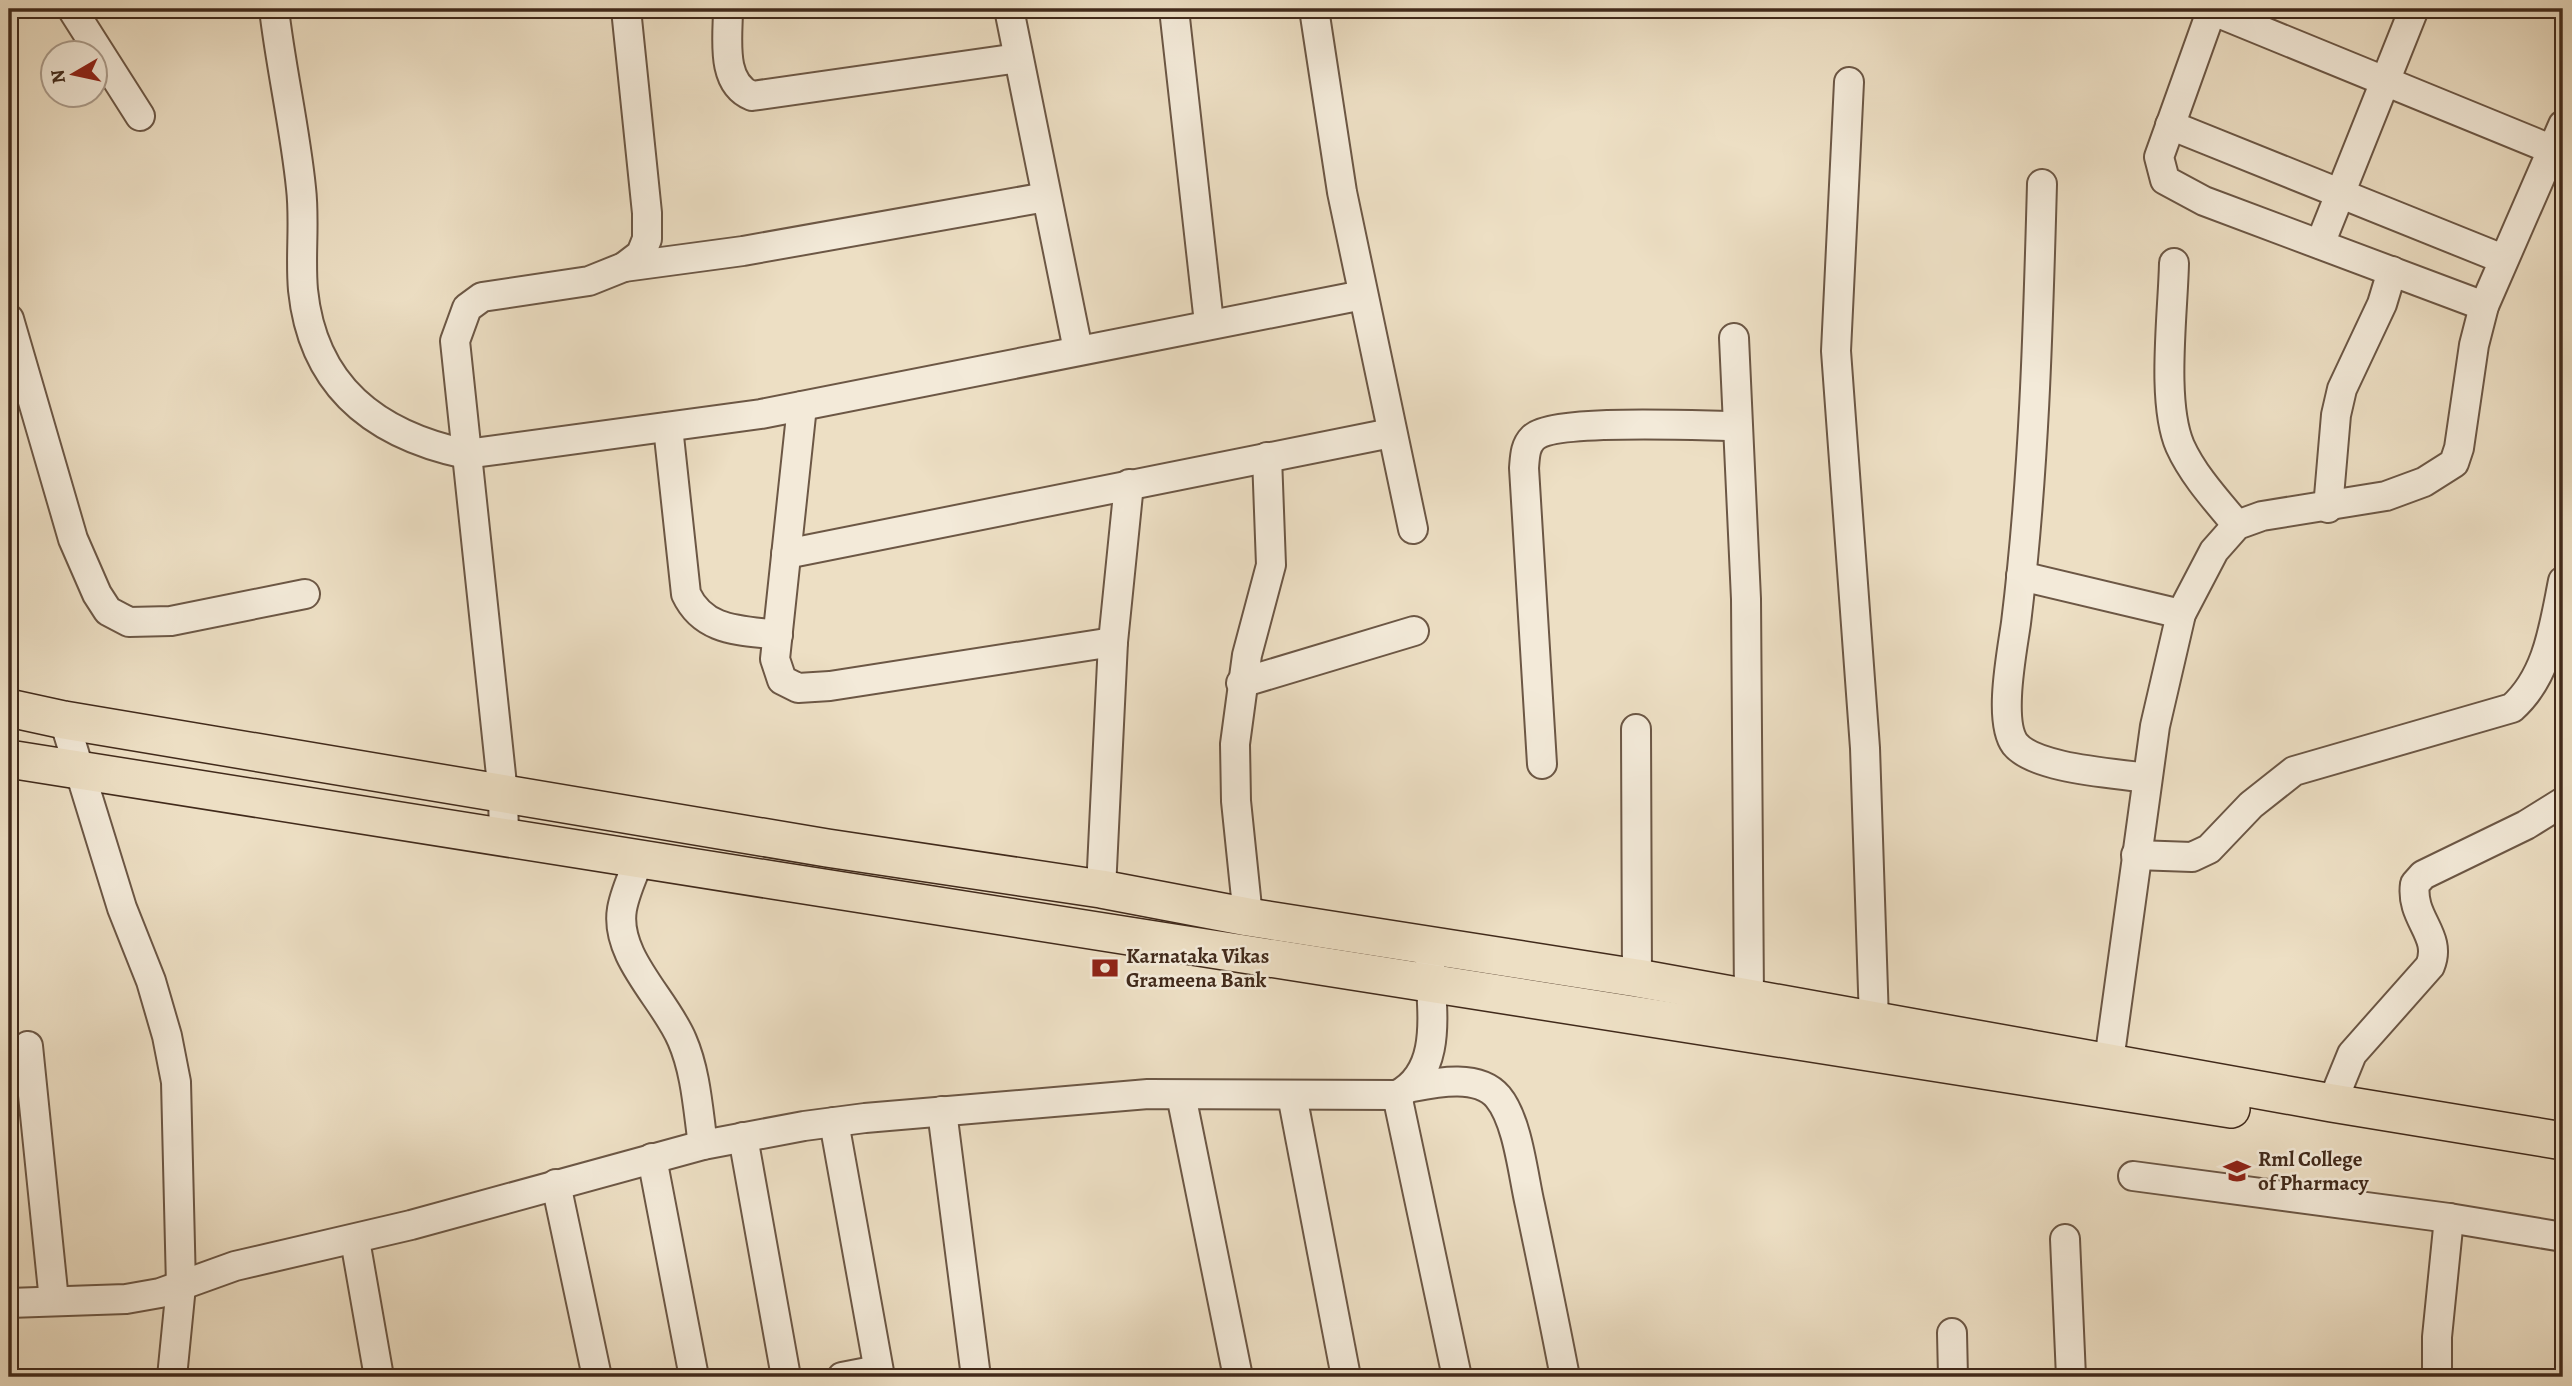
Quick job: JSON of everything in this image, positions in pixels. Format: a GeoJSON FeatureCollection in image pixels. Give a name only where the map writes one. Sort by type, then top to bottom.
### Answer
{"type":"FeatureCollection","features":[{"type":"Feature","properties":{"kind":"main road"},"geometry":{"type":"LineString","coordinates":[[9,708],[64,720],[503,794],[1101,890],[1248,917],[1430,965]]}},
{"type":"Feature","properties":{"kind":"main road"},"geometry":{"type":"LineString","coordinates":[[9,759],[640,858],[1636,995],[2563,1164]]}},
{"type":"Feature","properties":{"kind":"main road"},"geometry":{"type":"LineString","coordinates":[[1636,995],[1749,998],[2332,1103],[2563,1141]]}},
{"type":"Feature","properties":{"kind":"street"},"geometry":{"type":"LineString","coordinates":[[72,9],[140,116]]}},
{"type":"Feature","properties":{"kind":"street"},"geometry":{"type":"LineString","coordinates":[[274,9],[302,191],[303,290],[317,342],[343,390],[366,414],[412,438],[466,454],[802,406],[1209,323],[1363,295]]}},
{"type":"Feature","properties":{"kind":"street"},"geometry":{"type":"LineString","coordinates":[[624,267],[641,254],[647,239],[647,213],[626,9]]}},
{"type":"Feature","properties":{"kind":"street"},"geometry":{"type":"LineString","coordinates":[[728,9],[733,81],[741,92],[752,96],[1018,58]]}},
{"type":"Feature","properties":{"kind":"street"},"geometry":{"type":"LineString","coordinates":[[1009,9],[1078,350]]}},
{"type":"Feature","properties":{"kind":"street"},"geometry":{"type":"LineString","coordinates":[[1174,9],[1209,323]]}},
{"type":"Feature","properties":{"kind":"street"},"geometry":{"type":"LineString","coordinates":[[1314,9],[1327,108],[1391,433],[1413,529]]}},
{"type":"Feature","properties":{"kind":"street"},"geometry":{"type":"LineString","coordinates":[[2109,1061],[2155,726],[2182,614],[2214,551],[2237,526],[2262,516],[2328,508],[2386,496],[2424,482],[2454,463],[2459,448],[2474,345],[2484,306],[2558,137],[2386,79],[2212,9],[2159,157],[2165,180],[2204,201],[2484,306]]}},
{"type":"Feature","properties":{"kind":"street"},"geometry":{"type":"LineString","coordinates":[[2319,244],[2414,9]]}},
{"type":"Feature","properties":{"kind":"street"},"geometry":{"type":"LineString","coordinates":[[1849,82],[1836,351],[1866,748],[1874,1021]]}},
{"type":"Feature","properties":{"kind":"street"},"geometry":{"type":"LineString","coordinates":[[2170,125],[2341,191],[2503,259]]}},
{"type":"Feature","properties":{"kind":"street"},"geometry":{"type":"LineString","coordinates":[[2042,184],[2036,400],[2009,678],[2008,728],[2015,744],[2027,753],[2052,763],[2147,778]]}},
{"type":"Feature","properties":{"kind":"street"},"geometry":{"type":"LineString","coordinates":[[504,837],[503,794],[455,341],[467,308],[482,297],[589,281],[624,267],[743,251],[1046,197]]}},
{"type":"Feature","properties":{"kind":"street"},"geometry":{"type":"LineString","coordinates":[[2175,263],[2171,395],[2173,426],[2192,468],[2237,526]]}},
{"type":"Feature","properties":{"kind":"street"},"geometry":{"type":"LineString","coordinates":[[2328,508],[2336,415],[2342,389],[2382,304],[2392,271]]}},
{"type":"Feature","properties":{"kind":"street"},"geometry":{"type":"LineString","coordinates":[[9,319],[74,539],[97,594],[108,611],[129,622],[171,621],[305,594]]}},
{"type":"Feature","properties":{"kind":"street"},"geometry":{"type":"LineString","coordinates":[[1734,338],[1746,599],[1749,998]]}},
{"type":"Feature","properties":{"kind":"street"},"geometry":{"type":"LineString","coordinates":[[802,406],[775,659],[782,680],[798,688],[894,677],[1113,642]]}},
{"type":"Feature","properties":{"kind":"street"},"geometry":{"type":"LineString","coordinates":[[1542,764],[1524,468],[1526,447],[1535,436],[1565,427],[1737,426]]}},
{"type":"Feature","properties":{"kind":"street"},"geometry":{"type":"LineString","coordinates":[[668,427],[685,593],[694,612],[729,629],[778,635]]}},
{"type":"Feature","properties":{"kind":"street"},"geometry":{"type":"LineString","coordinates":[[786,554],[1391,433]]}},
{"type":"Feature","properties":{"kind":"street"},"geometry":{"type":"LineString","coordinates":[[1248,917],[1236,802],[1235,744],[1241,683],[1271,565],[1267,457]]}},
{"type":"Feature","properties":{"kind":"street"},"geometry":{"type":"LineString","coordinates":[[1101,890],[1113,642],[1129,484]]}},
{"type":"Feature","properties":{"kind":"street"},"geometry":{"type":"LineString","coordinates":[[2021,576],[2182,614]]}},
{"type":"Feature","properties":{"kind":"street"},"geometry":{"type":"LineString","coordinates":[[2136,855],[2192,857],[2209,849],[2251,805],[2294,771],[2512,708],[2525,696],[2536,679],[2551,642],[2563,581]]}},
{"type":"Feature","properties":{"kind":"street"},"geometry":{"type":"LineString","coordinates":[[1241,683],[1414,631]]}},
{"type":"Feature","properties":{"kind":"street"},"geometry":{"type":"LineString","coordinates":[[64,720],[122,908],[150,981],[167,1036],[176,1082],[181,1286],[172,1377]]}},
{"type":"Feature","properties":{"kind":"street"},"geometry":{"type":"LineString","coordinates":[[1636,729],[1636,995]]}},
{"type":"Feature","properties":{"kind":"street"},"geometry":{"type":"LineString","coordinates":[[2332,1103],[2352,1054],[2430,966],[2435,956],[2435,947],[2415,910],[2415,884],[2423,876],[2526,825],[2563,802]]}},
{"type":"Feature","properties":{"kind":"street"},"geometry":{"type":"LineString","coordinates":[[640,858],[622,911],[622,927],[639,967],[681,1038],[693,1081],[703,1145]]}},
{"type":"Feature","properties":{"kind":"street"},"geometry":{"type":"LineString","coordinates":[[1405,1091],[1424,1071],[1432,1044],[1430,965]]}},
{"type":"Feature","properties":{"kind":"street"},"geometry":{"type":"LineString","coordinates":[[28,1046],[54,1301]]}},
{"type":"Feature","properties":{"kind":"street"},"geometry":{"type":"LineString","coordinates":[[9,1303],[126,1299],[181,1286],[235,1266],[355,1240],[703,1145],[834,1122],[942,1111],[1181,1095],[1405,1091],[1456,1081],[1483,1087],[1498,1096],[1505,1110],[1521,1161],[1566,1377]]}},
{"type":"Feature","properties":{"kind":"street"},"geometry":{"type":"LineString","coordinates":[[1405,1091],[1457,1377]]}},
{"type":"Feature","properties":{"kind":"street"},"geometry":{"type":"LineString","coordinates":[[1181,1095],[1238,1377]]}},
{"type":"Feature","properties":{"kind":"street"},"geometry":{"type":"LineString","coordinates":[[1293,1095],[1346,1377]]}},
{"type":"Feature","properties":{"kind":"street"},"geometry":{"type":"LineString","coordinates":[[942,1111],[976,1377]]}},
{"type":"Feature","properties":{"kind":"street"},"geometry":{"type":"LineString","coordinates":[[834,1122],[879,1374],[842,1377]]}},
{"type":"Feature","properties":{"kind":"street"},"geometry":{"type":"LineString","coordinates":[[743,1137],[786,1377]]}},
{"type":"Feature","properties":{"kind":"street"},"geometry":{"type":"LineString","coordinates":[[652,1158],[694,1377]]}},
{"type":"Feature","properties":{"kind":"street"},"geometry":{"type":"LineString","coordinates":[[2133,1176],[2449,1218],[2563,1237]]}},
{"type":"Feature","properties":{"kind":"street"},"geometry":{"type":"LineString","coordinates":[[556,1184],[597,1377]]}},
{"type":"Feature","properties":{"kind":"street"},"geometry":{"type":"LineString","coordinates":[[2437,1377],[2437,1337],[2449,1218]]}},
{"type":"Feature","properties":{"kind":"street"},"geometry":{"type":"LineString","coordinates":[[2065,1239],[2071,1377]]}},
{"type":"Feature","properties":{"kind":"street"},"geometry":{"type":"LineString","coordinates":[[355,1240],[379,1377]]}},
{"type":"Feature","properties":{"kind":"street"},"geometry":{"type":"LineString","coordinates":[[1952,1332],[1953,1377]]}},
{"type":"Feature","properties":{"kind":"place","name":"Karnataka Vikas Grameena Bank"},"geometry":{"type":"Point","coordinates":[1105,968]}},
{"type":"Feature","properties":{"kind":"place","name":"Rml College of Pharmacy"},"geometry":{"type":"Point","coordinates":[2237,1171]}}]}
